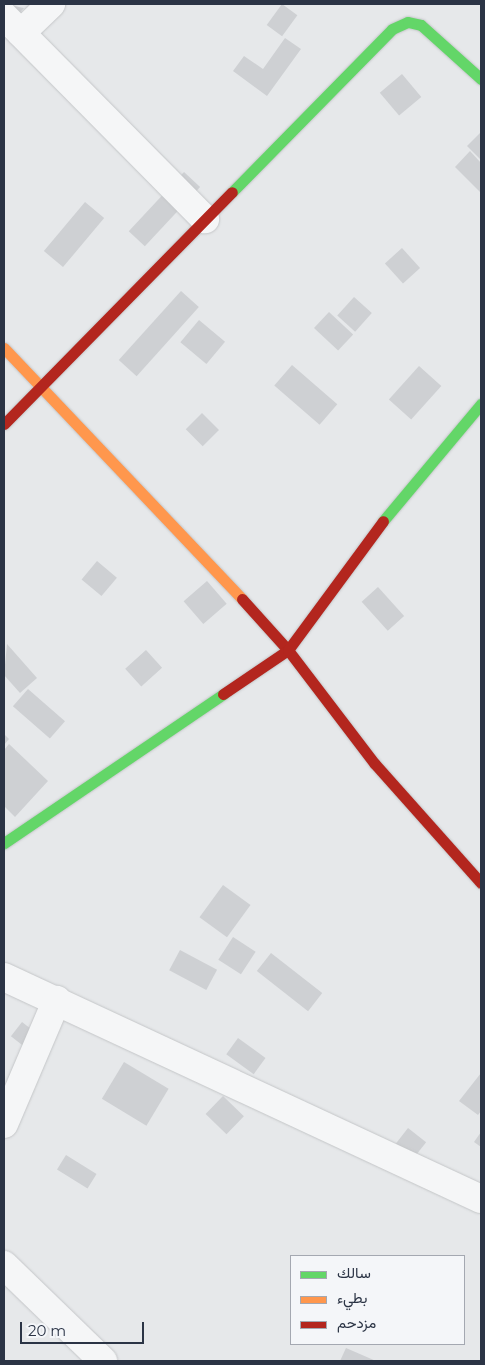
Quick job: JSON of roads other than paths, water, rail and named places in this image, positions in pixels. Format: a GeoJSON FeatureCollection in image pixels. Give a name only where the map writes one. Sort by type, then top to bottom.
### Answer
{"type":"FeatureCollection","features":[{"type":"Feature","properties":{"kind":"street"},"geometry":{"type":"LineString","coordinates":[[51,4],[12,25],[205,219]]}},
{"type":"Feature","properties":{"kind":"street"},"geometry":{"type":"LineString","coordinates":[[4,424],[392,28],[408,22],[421,25],[481,79]]}},
{"type":"Feature","properties":{"kind":"street"},"geometry":{"type":"LineString","coordinates":[[4,348],[41,385],[288,650],[375,764],[478,874]]}},
{"type":"Feature","properties":{"kind":"street"},"geometry":{"type":"LineString","coordinates":[[4,843],[288,650],[407,488],[481,404]]}},
{"type":"Feature","properties":{"kind":"street"},"geometry":{"type":"LineString","coordinates":[[4,977],[57,1000],[481,1200]]}},
{"type":"Feature","properties":{"kind":"street"},"geometry":{"type":"LineString","coordinates":[[4,1124],[57,1000]]}},
{"type":"Feature","properties":{"kind":"street"},"geometry":{"type":"LineString","coordinates":[[4,1265],[103,1361]]}}]}
